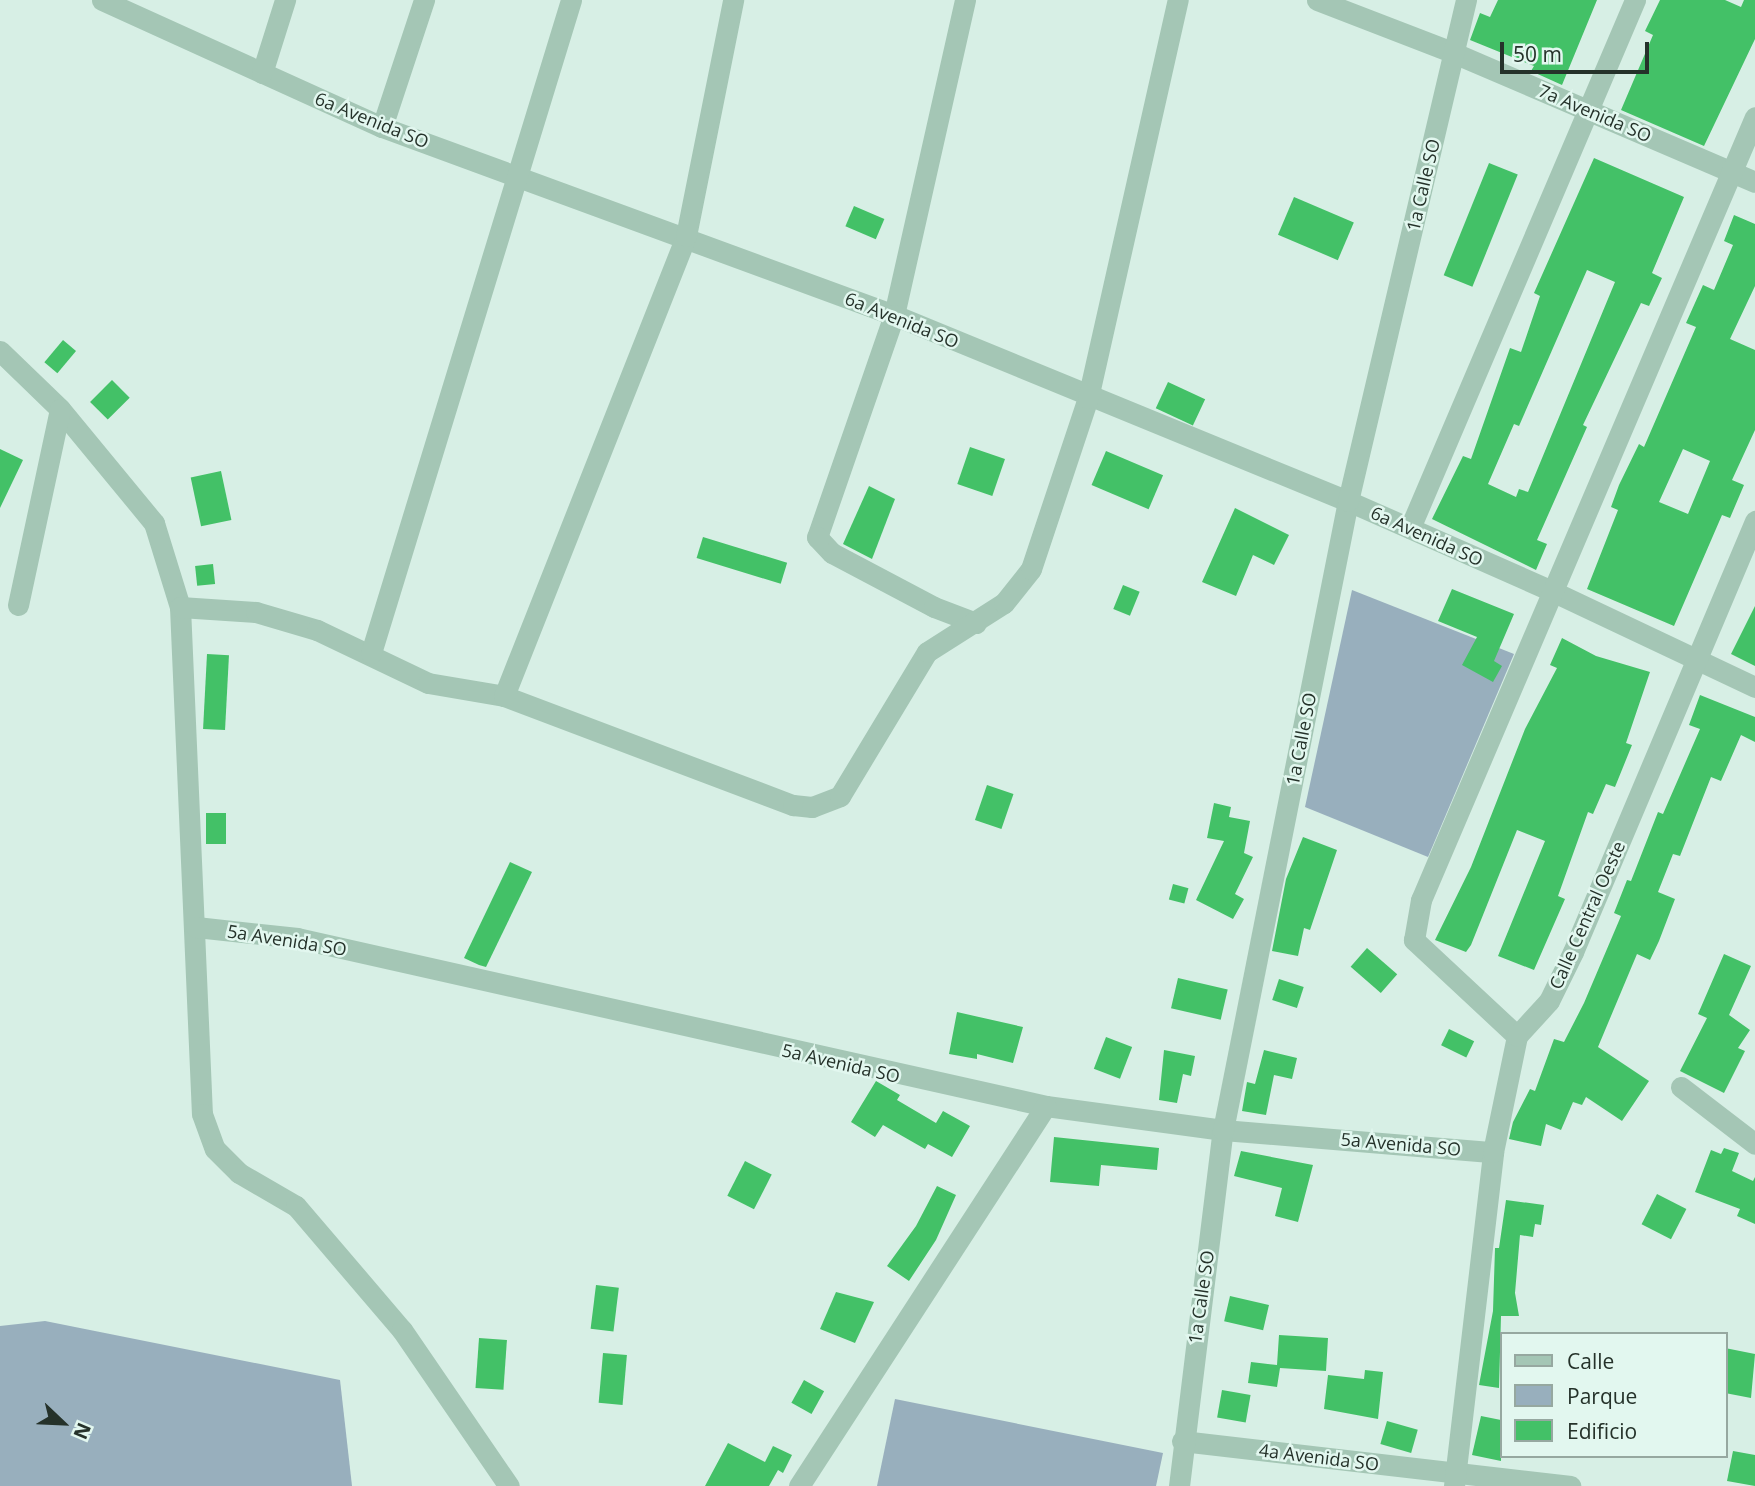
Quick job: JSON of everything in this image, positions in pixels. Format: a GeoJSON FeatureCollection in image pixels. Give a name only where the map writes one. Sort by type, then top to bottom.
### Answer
{"type":"FeatureCollection","features":[{"type":"Feature","properties":{"kind":"street","name":"6a Avenida SO"},"geometry":{"type":"LineString","coordinates":[[102,0],[382,127],[686,236],[894,315],[1087,398],[1348,502],[1554,592],[1755,687]]}},
{"type":"Feature","properties":{"kind":"street"},"geometry":{"type":"LineString","coordinates":[[262,73],[285,0]]}},
{"type":"Feature","properties":{"kind":"street"},"geometry":{"type":"LineString","coordinates":[[382,127],[424,0]]}},
{"type":"Feature","properties":{"kind":"street"},"geometry":{"type":"LineString","coordinates":[[371,653],[570,0]]}},
{"type":"Feature","properties":{"kind":"street"},"geometry":{"type":"LineString","coordinates":[[504,696],[686,236],[733,0]]}},
{"type":"Feature","properties":{"kind":"street"},"geometry":{"type":"LineString","coordinates":[[965,0],[894,315],[817,537],[832,553],[934,607],[976,623]]}},
{"type":"Feature","properties":{"kind":"street"},"geometry":{"type":"LineString","coordinates":[[180,607],[256,612],[371,653],[428,683],[504,696],[793,805],[812,807],[840,796],[927,652],[1004,603],[1031,569],[1087,398],[1178,0]]}},
{"type":"Feature","properties":{"kind":"street","name":"7a Avenida SO"},"geometry":{"type":"LineString","coordinates":[[1317,0],[1454,52],[1755,182]]}},
{"type":"Feature","properties":{"kind":"street","name":"1a Calle SO"},"geometry":{"type":"LineString","coordinates":[[1179,1486],[1182,1441],[1223,1130],[1348,502],[1454,52],[1462,28],[1466,0]]}},
{"type":"Feature","properties":{"kind":"street"},"geometry":{"type":"LineString","coordinates":[[1462,28],[1472,0]]}},
{"type":"Feature","properties":{"kind":"street"},"geometry":{"type":"LineString","coordinates":[[1409,528],[1635,0]]}},
{"type":"Feature","properties":{"kind":"street"},"geometry":{"type":"LineString","coordinates":[[1454,1479],[1493,1152],[1517,1036],[1414,940],[1421,900],[1755,117]]}},
{"type":"Feature","properties":{"kind":"street"},"geometry":{"type":"LineString","coordinates":[[0,351],[60,409],[154,523],[180,607],[196,927],[202,1114],[215,1149],[239,1174],[296,1206],[402,1330],[509,1486]]}},
{"type":"Feature","properties":{"kind":"street"},"geometry":{"type":"LineString","coordinates":[[18,605],[60,409]]}},
{"type":"Feature","properties":{"kind":"street","name":"Calle Central Oeste"},"geometry":{"type":"LineString","coordinates":[[1517,1036],[1549,1001],[1573,952],[1755,521]]}},
{"type":"Feature","properties":{"kind":"street","name":"5a Avenida SO"},"geometry":{"type":"LineString","coordinates":[[196,927],[309,941],[1046,1106],[1223,1130],[1493,1152]]}},
{"type":"Feature","properties":{"kind":"street"},"geometry":{"type":"LineString","coordinates":[[1681,1087],[1755,1144]]}},
{"type":"Feature","properties":{"kind":"street"},"geometry":{"type":"LineString","coordinates":[[799,1486],[1046,1106]]}},
{"type":"Feature","properties":{"kind":"street","name":"4a Avenida SO"},"geometry":{"type":"LineString","coordinates":[[1182,1441],[1454,1479],[1570,1486]]}},
{"type":"Feature","properties":{"kind":"green space"},"geometry":{"type":"Polygon","coordinates":[[[1352,590],[1514,654],[1428,857],[1305,807],[1352,590]]]}},
{"type":"Feature","properties":{"kind":"green space"},"geometry":{"type":"Polygon","coordinates":[[[45,1321],[340,1380],[352,1486],[0,1486],[0,1326],[45,1321]]]}},
{"type":"Feature","properties":{"kind":"green space"},"geometry":{"type":"Polygon","coordinates":[[[895,1399],[1163,1453],[1156,1486],[877,1486],[895,1399]]]}},
{"type":"Feature","properties":{"kind":"building"},"geometry":{"type":"Polygon","coordinates":[[[1498,0],[1597,0],[1562,85],[1531,71],[1534,66],[1470,40],[1480,13],[1490,17],[1498,0]]]}},
{"type":"Feature","properties":{"kind":"building"},"geometry":{"type":"Polygon","coordinates":[[[1660,0],[1725,0],[1741,7],[1744,0],[1755,0],[1755,39],[1704,146],[1621,110],[1653,35],[1645,31],[1660,0]]]}},
{"type":"Feature","properties":{"kind":"building"},"geometry":{"type":"Polygon","coordinates":[[[1594,158],[1684,197],[1652,273],[1662,278],[1649,306],[1641,303],[1583,425],[1587,427],[1537,540],[1547,544],[1536,570],[1432,519],[1463,456],[1471,459],[1510,348],[1521,352],[1540,296],[1534,293],[1594,158]],[[1587,270],[1519,426],[1514,424],[1488,484],[1516,497],[1519,489],[1528,492],[1615,282],[1587,270]]]}},
{"type":"Feature","properties":{"kind":"building"},"geometry":{"type":"Polygon","coordinates":[[[1489,163],[1518,175],[1472,287],[1444,275],[1489,163]]]}},
{"type":"Feature","properties":{"kind":"building"},"geometry":{"type":"Polygon","coordinates":[[[1294,197],[1354,222],[1338,260],[1278,235],[1294,197]]]}},
{"type":"Feature","properties":{"kind":"building"},"geometry":{"type":"Polygon","coordinates":[[[854,206],[884,219],[876,239],[845,226],[854,206]]]}},
{"type":"Feature","properties":{"kind":"building"},"geometry":{"type":"Polygon","coordinates":[[[1734,215],[1755,224],[1755,286],[1730,339],[1755,350],[1755,430],[1732,480],[1744,485],[1730,518],[1722,515],[1674,626],[1587,589],[1618,510],[1611,507],[1619,485],[1639,444],[1644,447],[1696,327],[1686,323],[1703,285],[1714,290],[1733,245],[1724,241],[1734,215]],[[1683,449],[1659,502],[1688,514],[1710,461],[1683,449]]]}},
{"type":"Feature","properties":{"kind":"building"},"geometry":{"type":"Polygon","coordinates":[[[63,340],[76,351],[57,373],[44,362],[63,340]]]}},
{"type":"Feature","properties":{"kind":"building"},"geometry":{"type":"Polygon","coordinates":[[[112,380],[130,398],[108,420],[90,402],[112,380]]]}},
{"type":"Feature","properties":{"kind":"building"},"geometry":{"type":"Polygon","coordinates":[[[1168,382],[1205,399],[1193,426],[1156,408],[1168,382]]]}},
{"type":"Feature","properties":{"kind":"building"},"geometry":{"type":"Polygon","coordinates":[[[970,447],[1005,459],[992,496],[957,484],[970,447]]]}},
{"type":"Feature","properties":{"kind":"building"},"geometry":{"type":"Polygon","coordinates":[[[0,449],[23,460],[0,508],[0,449]]]}},
{"type":"Feature","properties":{"kind":"building"},"geometry":{"type":"Polygon","coordinates":[[[1106,451],[1163,475],[1149,509],[1092,485],[1106,451]]]}},
{"type":"Feature","properties":{"kind":"building"},"geometry":{"type":"Polygon","coordinates":[[[221,471],[231,520],[201,526],[191,477],[221,471]]]}},
{"type":"Feature","properties":{"kind":"building"},"geometry":{"type":"Polygon","coordinates":[[[869,486],[895,499],[872,559],[843,544],[869,486]]]}},
{"type":"Feature","properties":{"kind":"building"},"geometry":{"type":"Polygon","coordinates":[[[1235,508],[1289,535],[1274,565],[1253,555],[1236,596],[1202,582],[1235,508]]]}},
{"type":"Feature","properties":{"kind":"building"},"geometry":{"type":"Polygon","coordinates":[[[703,537],[787,563],[781,584],[697,558],[703,537]]]}},
{"type":"Feature","properties":{"kind":"building"},"geometry":{"type":"Polygon","coordinates":[[[213,564],[215,584],[197,586],[195,566],[213,564]]]}},
{"type":"Feature","properties":{"kind":"building"},"geometry":{"type":"Polygon","coordinates":[[[1123,585],[1140,592],[1130,616],[1113,609],[1123,585]]]}},
{"type":"Feature","properties":{"kind":"building"},"geometry":{"type":"Polygon","coordinates":[[[1452,589],[1514,614],[1494,661],[1502,666],[1493,682],[1462,665],[1477,637],[1438,621],[1452,589]]]}},
{"type":"Feature","properties":{"kind":"building"},"geometry":{"type":"Polygon","coordinates":[[[1755,606],[1755,666],[1731,654],[1755,606]]]}},
{"type":"Feature","properties":{"kind":"building"},"geometry":{"type":"Polygon","coordinates":[[[1562,638],[1596,656],[1650,672],[1626,743],[1632,745],[1615,787],[1606,784],[1593,814],[1588,812],[1558,896],[1565,899],[1534,970],[1498,956],[1545,841],[1517,830],[1466,952],[1435,940],[1471,867],[1525,729],[1557,668],[1550,665],[1562,638]]]}},
{"type":"Feature","properties":{"kind":"building"},"geometry":{"type":"Polygon","coordinates":[[[207,654],[229,655],[225,730],[203,729],[207,654]]]}},
{"type":"Feature","properties":{"kind":"building"},"geometry":{"type":"Polygon","coordinates":[[[1700,695],[1755,717],[1755,742],[1741,735],[1721,781],[1711,777],[1680,856],[1673,854],[1658,892],[1675,899],[1659,941],[1650,960],[1637,954],[1598,1047],[1649,1081],[1622,1121],[1586,1097],[1582,1105],[1573,1102],[1561,1130],[1546,1124],[1541,1146],[1509,1139],[1513,1122],[1530,1089],[1535,1091],[1554,1039],[1564,1042],[1584,1003],[1621,916],[1614,913],[1627,880],[1631,881],[1658,812],[1663,814],[1700,729],[1689,725],[1700,695]]]}},
{"type":"Feature","properties":{"kind":"building"},"geometry":{"type":"Polygon","coordinates":[[[987,785],[1013,794],[1001,829],[975,820],[987,785]]]}},
{"type":"Feature","properties":{"kind":"building"},"geometry":{"type":"Polygon","coordinates":[[[1214,803],[1231,807],[1229,817],[1250,821],[1244,853],[1253,857],[1235,894],[1244,899],[1233,919],[1196,900],[1224,841],[1207,838],[1214,803]]]}},
{"type":"Feature","properties":{"kind":"building"},"geometry":{"type":"Polygon","coordinates":[[[206,813],[226,813],[226,844],[206,844],[206,813]]]}},
{"type":"Feature","properties":{"kind":"building"},"geometry":{"type":"Polygon","coordinates":[[[1303,837],[1337,850],[1310,930],[1304,928],[1298,956],[1272,951],[1286,879],[1303,837]]]}},
{"type":"Feature","properties":{"kind":"building"},"geometry":{"type":"Polygon","coordinates":[[[510,862],[532,872],[486,967],[464,958],[510,862]]]}},
{"type":"Feature","properties":{"kind":"building"},"geometry":{"type":"Polygon","coordinates":[[[1173,884],[1188,888],[1184,904],[1169,899],[1173,884]]]}},
{"type":"Feature","properties":{"kind":"building"},"geometry":{"type":"Polygon","coordinates":[[[1367,948],[1397,974],[1381,993],[1351,967],[1367,948]]]}},
{"type":"Feature","properties":{"kind":"building"},"geometry":{"type":"Polygon","coordinates":[[[1724,954],[1751,966],[1729,1015],[1750,1030],[1738,1048],[1745,1051],[1724,1093],[1680,1071],[1707,1018],[1698,1014],[1724,954]]]}},
{"type":"Feature","properties":{"kind":"building"},"geometry":{"type":"Polygon","coordinates":[[[1178,978],[1228,989],[1221,1020],[1171,1008],[1178,978]]]}},
{"type":"Feature","properties":{"kind":"building"},"geometry":{"type":"Polygon","coordinates":[[[1279,979],[1304,987],[1297,1008],[1272,1000],[1279,979]]]}},
{"type":"Feature","properties":{"kind":"building"},"geometry":{"type":"Polygon","coordinates":[[[957,1012],[1023,1027],[1013,1063],[977,1054],[977,1059],[949,1054],[957,1012]]]}},
{"type":"Feature","properties":{"kind":"building"},"geometry":{"type":"Polygon","coordinates":[[[1449,1029],[1474,1041],[1466,1057],[1441,1045],[1449,1029]]]}},
{"type":"Feature","properties":{"kind":"building"},"geometry":{"type":"Polygon","coordinates":[[[1106,1037],[1132,1047],[1120,1079],[1094,1069],[1106,1037]]]}},
{"type":"Feature","properties":{"kind":"building"},"geometry":{"type":"Polygon","coordinates":[[[1164,1050],[1195,1056],[1191,1076],[1183,1074],[1177,1103],[1159,1100],[1164,1050]]]}},
{"type":"Feature","properties":{"kind":"building"},"geometry":{"type":"Polygon","coordinates":[[[1264,1050],[1297,1058],[1292,1079],[1274,1075],[1266,1115],[1242,1111],[1247,1082],[1255,1084],[1264,1050]]]}},
{"type":"Feature","properties":{"kind":"building"},"geometry":{"type":"Polygon","coordinates":[[[876,1081],[900,1095],[897,1100],[936,1123],[943,1111],[970,1126],[952,1157],[928,1144],[925,1149],[883,1125],[875,1137],[851,1122],[876,1081]]]}},
{"type":"Feature","properties":{"kind":"building"},"geometry":{"type":"Polygon","coordinates":[[[1054,1137],[1159,1148],[1157,1170],[1101,1165],[1099,1186],[1050,1182],[1054,1137]]]}},
{"type":"Feature","properties":{"kind":"building"},"geometry":{"type":"Polygon","coordinates":[[[1724,1148],[1739,1153],[1732,1171],[1753,1181],[1755,1177],[1755,1224],[1737,1216],[1740,1209],[1695,1192],[1711,1150],[1721,1154],[1724,1148]]]}},
{"type":"Feature","properties":{"kind":"building"},"geometry":{"type":"Polygon","coordinates":[[[1241,1151],[1313,1165],[1298,1222],[1275,1216],[1282,1188],[1234,1176],[1241,1151]]]}},
{"type":"Feature","properties":{"kind":"building"},"geometry":{"type":"Polygon","coordinates":[[[745,1161],[772,1175],[754,1209],[727,1196],[745,1161]]]}},
{"type":"Feature","properties":{"kind":"building"},"geometry":{"type":"Polygon","coordinates":[[[937,1186],[956,1195],[936,1240],[909,1281],[887,1266],[916,1226],[937,1186]]]}},
{"type":"Feature","properties":{"kind":"building"},"geometry":{"type":"Polygon","coordinates":[[[1657,1194],[1686,1209],[1671,1239],[1642,1224],[1657,1194]]]}},
{"type":"Feature","properties":{"kind":"building"},"geometry":{"type":"Polygon","coordinates":[[[1506,1200],[1544,1205],[1541,1225],[1535,1224],[1533,1237],[1520,1235],[1515,1293],[1519,1316],[1501,1316],[1499,1388],[1479,1385],[1493,1311],[1495,1248],[1499,1248],[1506,1200]]]}},
{"type":"Feature","properties":{"kind":"building"},"geometry":{"type":"Polygon","coordinates":[[[596,1285],[619,1288],[613,1331],[591,1329],[596,1285]]]}},
{"type":"Feature","properties":{"kind":"building"},"geometry":{"type":"Polygon","coordinates":[[[836,1292],[874,1302],[855,1343],[820,1329],[836,1292]]]}},
{"type":"Feature","properties":{"kind":"building"},"geometry":{"type":"Polygon","coordinates":[[[1230,1296],[1269,1305],[1263,1330],[1224,1321],[1230,1296]]]}},
{"type":"Feature","properties":{"kind":"building"},"geometry":{"type":"Polygon","coordinates":[[[1279,1335],[1328,1338],[1326,1371],[1280,1368],[1277,1387],[1248,1383],[1251,1362],[1277,1365],[1279,1335]]]}},
{"type":"Feature","properties":{"kind":"building"},"geometry":{"type":"Polygon","coordinates":[[[479,1338],[507,1340],[503,1390],[476,1388],[479,1338]]]}},
{"type":"Feature","properties":{"kind":"building"},"geometry":{"type":"Polygon","coordinates":[[[1727,1348],[1755,1354],[1751,1398],[1727,1393],[1727,1348]]]}},
{"type":"Feature","properties":{"kind":"building"},"geometry":{"type":"Polygon","coordinates":[[[603,1353],[627,1355],[623,1405],[599,1403],[603,1353]]]}},
{"type":"Feature","properties":{"kind":"building"},"geometry":{"type":"Polygon","coordinates":[[[1365,1370],[1383,1372],[1378,1419],[1324,1409],[1328,1375],[1364,1379],[1365,1370]]]}},
{"type":"Feature","properties":{"kind":"building"},"geometry":{"type":"Polygon","coordinates":[[[804,1380],[824,1391],[812,1414],[791,1403],[804,1380]]]}},
{"type":"Feature","properties":{"kind":"building"},"geometry":{"type":"Polygon","coordinates":[[[1222,1390],[1251,1395],[1246,1423],[1217,1418],[1222,1390]]]}},
{"type":"Feature","properties":{"kind":"building"},"geometry":{"type":"Polygon","coordinates":[[[1481,1416],[1500,1420],[1501,1461],[1472,1455],[1481,1416]]]}},
{"type":"Feature","properties":{"kind":"building"},"geometry":{"type":"Polygon","coordinates":[[[1387,1421],[1418,1430],[1411,1453],[1380,1444],[1387,1421]]]}},
{"type":"Feature","properties":{"kind":"building"},"geometry":{"type":"Polygon","coordinates":[[[728,1443],[765,1462],[773,1446],[792,1455],[783,1473],[778,1470],[769,1486],[705,1486],[728,1443]]]}},
{"type":"Feature","properties":{"kind":"building"},"geometry":{"type":"Polygon","coordinates":[[[1733,1451],[1755,1455],[1755,1486],[1727,1481],[1733,1451]]]}}]}
